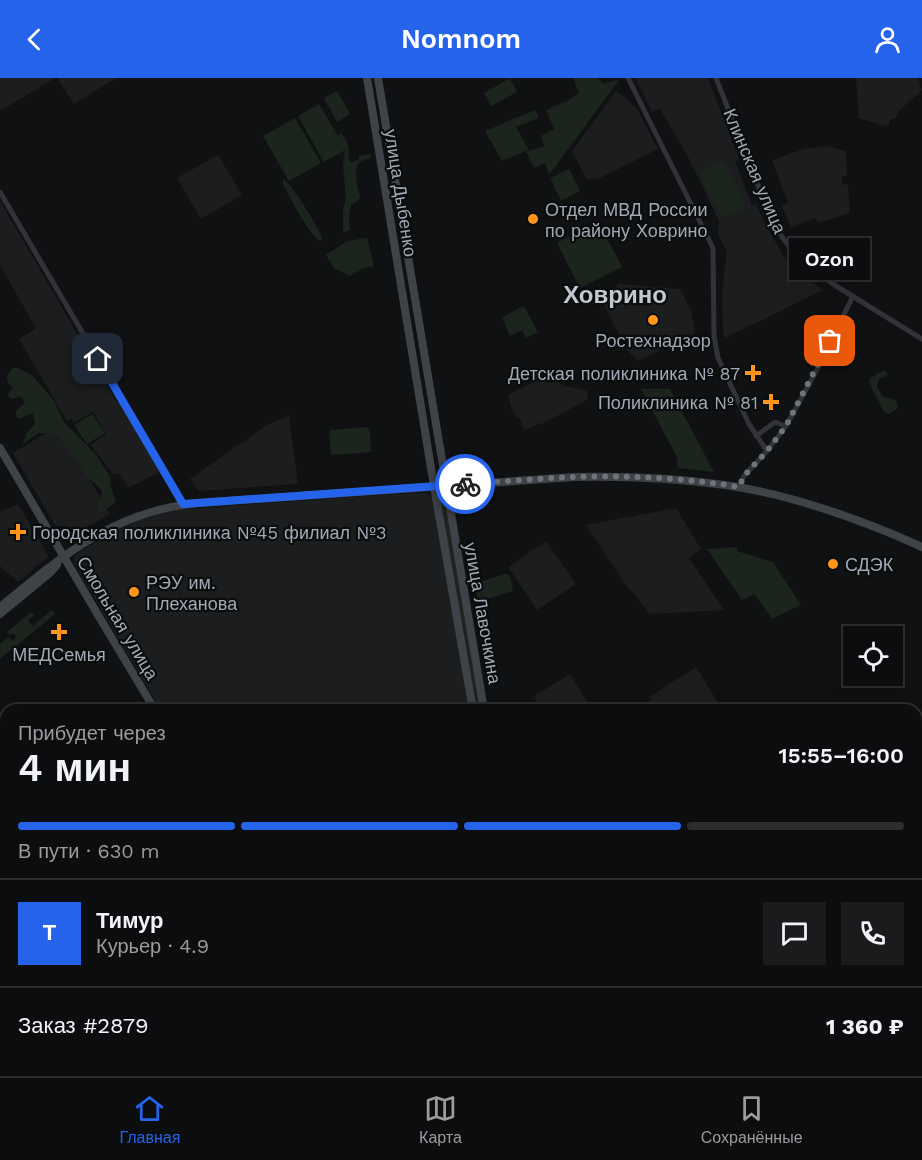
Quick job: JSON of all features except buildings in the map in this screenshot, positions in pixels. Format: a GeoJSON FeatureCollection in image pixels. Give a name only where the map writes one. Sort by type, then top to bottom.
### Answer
{"type":"FeatureCollection","features":[{"type":"Feature","properties":{"kind":"main road","name":"улица Дыбенко"},"geometry":{"type":"LineString","coordinates":[[367,78],[434,486]]}},
{"type":"Feature","properties":{"kind":"main road","name":"улица Дыбенко"},"geometry":{"type":"LineString","coordinates":[[378,78],[446,485]]}},
{"type":"Feature","properties":{"kind":"main road","name":"Смольная улица"},"geometry":{"type":"LineString","coordinates":[[0,448],[152,704]]}},
{"type":"Feature","properties":{"kind":"main road"},"geometry":{"type":"LineString","coordinates":[[0,607],[48,567],[94,536],[144,513],[183,504],[446,485],[625,476],[739,487],[816,507],[898,536],[922,547]]}},
{"type":"Feature","properties":{"kind":"main road","name":"улица Лавочкина"},"geometry":{"type":"LineString","coordinates":[[446,485],[483,704]]}},
{"type":"Feature","properties":{"kind":"main road","name":"улица Лавочкина"},"geometry":{"type":"LineString","coordinates":[[434,486],[472,704]]}},
{"type":"Feature","properties":{"kind":"main road"},"geometry":{"type":"LineString","coordinates":[[0,614],[51,572],[64,557]]}},
{"type":"Feature","properties":{"kind":"street"},"geometry":{"type":"LineString","coordinates":[[627,78],[713,248],[713,303],[718,358],[756,436],[767,451]]}},
{"type":"Feature","properties":{"kind":"street","name":"Клинская улица"},"geometry":{"type":"LineString","coordinates":[[716,78],[761,195],[780,234],[800,258],[814,270],[922,339]]}},
{"type":"Feature","properties":{"kind":"street"},"geometry":{"type":"LineString","coordinates":[[0,192],[183,504]]}},
{"type":"Feature","properties":{"kind":"street"},"geometry":{"type":"LineString","coordinates":[[739,487],[744,476],[786,426],[818,368],[853,296]]}},
{"type":"Feature","properties":{"kind":"street"},"geometry":{"type":"LineString","coordinates":[[406,313],[418,310]]}},
{"type":"Feature","properties":{"kind":"street"},"geometry":{"type":"LineString","coordinates":[[756,436],[775,422],[786,426]]}},
{"type":"Feature","properties":{"kind":"street"},"geometry":{"type":"LineString","coordinates":[[424,426],[426,430],[432,431],[436,424]]}},
{"type":"Feature","properties":{"kind":"shaded area"},"geometry":{"type":"Polygon","coordinates":[[[0,78],[55,78],[0,111],[0,78]]]}},
{"type":"Feature","properties":{"kind":"shaded area"},"geometry":{"type":"Polygon","coordinates":[[[57,78],[116,78],[74,104],[57,78]]]}},
{"type":"Feature","properties":{"kind":"shaded area"},"geometry":{"type":"Polygon","coordinates":[[[510,78],[517,92],[491,106],[484,93],[510,78]]]}},
{"type":"Feature","properties":{"kind":"shaded area"},"geometry":{"type":"Polygon","coordinates":[[[573,78],[598,78],[603,84],[620,79],[549,175],[545,163],[534,168],[526,152],[544,146],[541,136],[554,129],[546,110],[579,93],[573,78]]]}},
{"type":"Feature","properties":{"kind":"shaded area"},"geometry":{"type":"Polygon","coordinates":[[[635,78],[708,78],[739,159],[735,161],[752,205],[756,204],[783,255],[798,271],[823,290],[725,338],[722,291],[727,252],[718,235],[719,221],[687,155],[660,109],[652,112],[635,78]]]}},
{"type":"Feature","properties":{"kind":"shaded area"},"geometry":{"type":"Polygon","coordinates":[[[856,78],[918,78],[922,90],[898,112],[896,118],[890,120],[889,125],[884,126],[859,118],[856,78]]]}},
{"type":"Feature","properties":{"kind":"shaded area"},"geometry":{"type":"Polygon","coordinates":[[[337,91],[350,114],[337,122],[324,98],[337,91]]]}},
{"type":"Feature","properties":{"kind":"shaded area"},"geometry":{"type":"Polygon","coordinates":[[[616,91],[637,109],[658,149],[598,179],[587,180],[572,151],[616,91]]]}},
{"type":"Feature","properties":{"kind":"shaded area"},"geometry":{"type":"Polygon","coordinates":[[[319,104],[338,136],[340,133],[347,142],[349,161],[358,160],[359,156],[370,154],[371,156],[360,162],[356,169],[360,197],[358,201],[351,204],[350,230],[343,233],[343,209],[346,199],[343,164],[345,150],[324,162],[298,116],[319,104]]]}},
{"type":"Feature","properties":{"kind":"shaded area"},"geometry":{"type":"Polygon","coordinates":[[[535,110],[539,118],[516,127],[529,150],[502,161],[485,131],[535,110]]]}},
{"type":"Feature","properties":{"kind":"shaded area"},"geometry":{"type":"Polygon","coordinates":[[[295,118],[321,163],[289,181],[263,136],[295,118]]]}},
{"type":"Feature","properties":{"kind":"shaded area"},"geometry":{"type":"Polygon","coordinates":[[[826,146],[846,151],[847,176],[842,177],[842,184],[848,185],[850,213],[818,223],[815,218],[791,228],[782,206],[788,203],[772,160],[804,149],[826,146]]]}},
{"type":"Feature","properties":{"kind":"shaded area"},"geometry":{"type":"Polygon","coordinates":[[[218,155],[242,195],[201,219],[177,178],[218,155]]]}},
{"type":"Feature","properties":{"kind":"shaded area"},"geometry":{"type":"Polygon","coordinates":[[[722,162],[726,164],[745,201],[742,209],[727,216],[719,212],[701,178],[703,171],[722,162]]]}},
{"type":"Feature","properties":{"kind":"shaded area"},"geometry":{"type":"Polygon","coordinates":[[[569,169],[580,191],[561,201],[550,178],[569,169]]]}},
{"type":"Feature","properties":{"kind":"shaded area"},"geometry":{"type":"Polygon","coordinates":[[[283,179],[311,216],[323,239],[319,241],[303,221],[283,184],[283,179]]]}},
{"type":"Feature","properties":{"kind":"shaded area"},"geometry":{"type":"Polygon","coordinates":[[[0,201],[117,402],[160,471],[137,484],[128,487],[119,473],[113,474],[91,445],[106,434],[93,412],[74,423],[71,419],[67,421],[19,339],[35,329],[0,265],[0,201]]]}},
{"type":"Feature","properties":{"kind":"shaded area"},"geometry":{"type":"Polygon","coordinates":[[[598,221],[622,267],[580,288],[557,243],[598,221]]]}},
{"type":"Feature","properties":{"kind":"shaded area"},"geometry":{"type":"Polygon","coordinates":[[[367,238],[374,266],[364,268],[350,276],[334,268],[326,255],[347,241],[367,238]]]}},
{"type":"Feature","properties":{"kind":"shaded area"},"geometry":{"type":"Polygon","coordinates":[[[618,284],[680,289],[691,310],[695,333],[638,361],[627,350],[604,305],[618,284]]]}},
{"type":"Feature","properties":{"kind":"shaded area"},"geometry":{"type":"Polygon","coordinates":[[[524,306],[538,332],[526,338],[522,330],[510,336],[502,317],[524,306]]]}},
{"type":"Feature","properties":{"kind":"shaded area"},"geometry":{"type":"Polygon","coordinates":[[[12,368],[32,375],[55,402],[63,421],[97,456],[110,477],[116,502],[104,511],[99,511],[98,506],[102,493],[100,488],[86,476],[79,463],[54,433],[39,433],[23,444],[26,434],[35,424],[33,414],[20,419],[16,416],[16,411],[24,404],[24,400],[21,396],[12,399],[8,396],[13,389],[7,381],[12,368]]]}},
{"type":"Feature","properties":{"kind":"shaded area"},"geometry":{"type":"Polygon","coordinates":[[[885,370],[888,375],[879,379],[877,386],[882,396],[895,400],[898,406],[889,414],[884,412],[869,383],[870,378],[885,370]]]}},
{"type":"Feature","properties":{"kind":"shaded area"},"geometry":{"type":"Polygon","coordinates":[[[552,373],[558,382],[565,386],[585,390],[588,393],[587,400],[542,424],[525,430],[511,407],[508,395],[552,373]]]}},
{"type":"Feature","properties":{"kind":"shaded area"},"geometry":{"type":"Polygon","coordinates":[[[641,389],[670,389],[714,472],[678,468],[677,457],[641,389]]]}},
{"type":"Feature","properties":{"kind":"shaded area"},"geometry":{"type":"Polygon","coordinates":[[[92,414],[105,433],[87,444],[74,425],[92,414]]]}},
{"type":"Feature","properties":{"kind":"shaded area"},"geometry":{"type":"Polygon","coordinates":[[[289,415],[298,484],[198,491],[190,479],[267,425],[289,415]]]}},
{"type":"Feature","properties":{"kind":"shaded area"},"geometry":{"type":"Polygon","coordinates":[[[367,427],[370,430],[371,452],[331,455],[329,433],[331,430],[367,427]]]}},
{"type":"Feature","properties":{"kind":"shaded area"},"geometry":{"type":"Polygon","coordinates":[[[53,429],[59,439],[65,436],[110,514],[84,529],[55,525],[13,453],[53,429]]]}},
{"type":"Feature","properties":{"kind":"shaded area"},"geometry":{"type":"Polygon","coordinates":[[[446,485],[483,704],[472,704],[434,486],[446,485]]]}},
{"type":"Feature","properties":{"kind":"shaded area"},"geometry":{"type":"Polygon","coordinates":[[[423,493],[433,497],[470,704],[157,704],[74,562],[75,556],[82,550],[119,529],[146,518],[182,509],[423,493]]]}},
{"type":"Feature","properties":{"kind":"shaded area","name":"Городская поликлиника №45 филиал №3"},"geometry":{"type":"Polygon","coordinates":[[[18,504],[48,557],[18,582],[0,566],[0,512],[18,504]]]}},
{"type":"Feature","properties":{"kind":"shaded area"},"geometry":{"type":"Polygon","coordinates":[[[676,508],[701,549],[689,558],[724,610],[649,614],[632,590],[630,591],[586,525],[676,508]]]}},
{"type":"Feature","properties":{"kind":"shaded area"},"geometry":{"type":"Polygon","coordinates":[[[546,541],[576,584],[537,610],[508,567],[546,541]]]}},
{"type":"Feature","properties":{"kind":"shaded area"},"geometry":{"type":"Polygon","coordinates":[[[737,547],[737,551],[773,562],[801,605],[772,619],[755,594],[742,600],[707,549],[737,547]]]}},
{"type":"Feature","properties":{"kind":"shaded area"},"geometry":{"type":"Polygon","coordinates":[[[504,574],[510,576],[513,591],[480,601],[474,584],[504,574]]]}},
{"type":"Feature","properties":{"kind":"shaded area"},"geometry":{"type":"Polygon","coordinates":[[[51,610],[55,614],[0,659],[0,644],[9,637],[12,641],[17,637],[7,632],[31,612],[34,616],[28,620],[33,626],[51,610]]]}},
{"type":"Feature","properties":{"kind":"shaded area"},"geometry":{"type":"Polygon","coordinates":[[[696,667],[719,704],[647,704],[651,701],[649,697],[696,667]]]}},
{"type":"Feature","properties":{"kind":"shaded area"},"geometry":{"type":"Polygon","coordinates":[[[570,674],[589,704],[539,704],[534,696],[570,674]]]}},
{"type":"Feature","properties":{"kind":"way so far"},"geometry":{"type":"LineString","coordinates":[[465,484],[625,476],[739,487],[744,476],[786,426],[830,341]]}},
{"type":"Feature","properties":{"kind":"place","name":"Отдел МВД России по району Ховрино"},"geometry":{"type":"Point","coordinates":[533,219]}},
{"type":"Feature","properties":{"kind":"place","name":"Ростехнадзор"},"geometry":{"type":"Point","coordinates":[653,320]}},
{"type":"Feature","properties":{"kind":"place","name":"Ozon"},"geometry":{"type":"Point","coordinates":[830,341]}},
{"type":"Feature","properties":{"kind":"place","name":"Детская поликлиника № 87"},"geometry":{"type":"Point","coordinates":[753,373]}},
{"type":"Feature","properties":{"kind":"place","name":"Поликлиника № 81"},"geometry":{"type":"Point","coordinates":[771,402]}},
{"type":"Feature","properties":{"kind":"place","name":"Городская поликлиника №45 филиал №3"},"geometry":{"type":"Point","coordinates":[18,532]}},
{"type":"Feature","properties":{"kind":"place","name":"СДЭК"},"geometry":{"type":"Point","coordinates":[833,564]}},
{"type":"Feature","properties":{"kind":"place","name":"РЭУ им. Плеханова"},"geometry":{"type":"Point","coordinates":[134,592]}},
{"type":"Feature","properties":{"kind":"place","name":"МЕДСемья"},"geometry":{"type":"Point","coordinates":[59,632]}},
{"type":"Feature","properties":{"kind":"district","name":"Ховрино"},"geometry":{"type":"Point","coordinates":[615,295]}},
{"type":"Feature","properties":{"kind":"route"},"geometry":{"type":"LineString","coordinates":[[98,359],[183,504],[465,484]]}}]}
